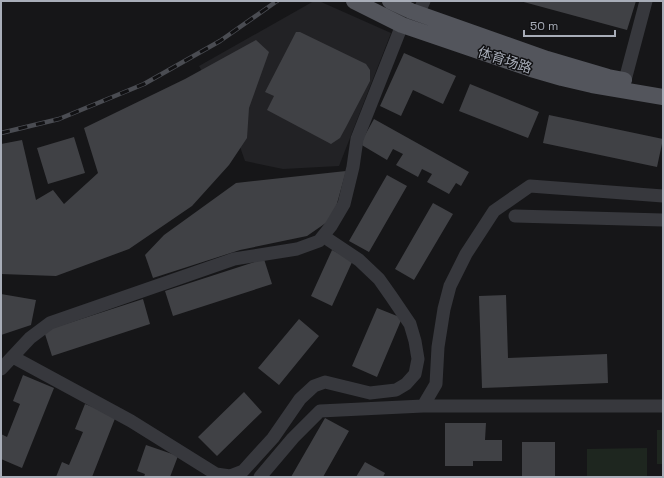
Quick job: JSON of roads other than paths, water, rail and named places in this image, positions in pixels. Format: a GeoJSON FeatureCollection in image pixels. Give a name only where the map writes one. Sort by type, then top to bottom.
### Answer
{"type":"FeatureCollection","features":[{"type":"Feature","properties":{"kind":"main road","name":"体育场路"},"geometry":{"type":"LineString","coordinates":[[354,1],[402,25],[531,69],[592,85],[663,97]]}},
{"type":"Feature","properties":{"kind":"main road","name":"体育场路"},"geometry":{"type":"LineString","coordinates":[[390,1],[410,11],[421,7],[547,59],[608,77],[663,87]]}},
{"type":"Feature","properties":{"kind":"street"},"geometry":{"type":"LineString","coordinates":[[625,80],[646,1]]}},
{"type":"Feature","properties":{"kind":"street"},"geometry":{"type":"LineString","coordinates":[[1,369],[30,338],[50,323],[234,258],[297,250],[319,241],[331,226],[344,204],[353,167],[357,139],[402,25]]}},
{"type":"Feature","properties":{"kind":"street"},"geometry":{"type":"LineString","coordinates":[[423,406],[436,384],[438,347],[444,309],[450,286],[466,254],[494,211],[530,186],[663,196]]}},
{"type":"Feature","properties":{"kind":"street"},"geometry":{"type":"LineString","coordinates":[[515,216],[663,220]]}},
{"type":"Feature","properties":{"kind":"street"},"geometry":{"type":"LineString","coordinates":[[13,357],[131,421],[216,474],[230,476],[243,471],[273,438],[300,399],[314,386],[325,382],[370,393],[396,390],[406,384],[415,374],[418,359],[415,340],[410,324],[379,279],[359,260],[323,236]]}},
{"type":"Feature","properties":{"kind":"street"},"geometry":{"type":"LineString","coordinates":[[260,477],[320,411],[423,406],[663,406]]}},
{"type":"Feature","properties":{"kind":"railway"},"geometry":{"type":"LineString","coordinates":[[1,133],[59,119],[144,84],[220,41],[277,1]]}}]}
